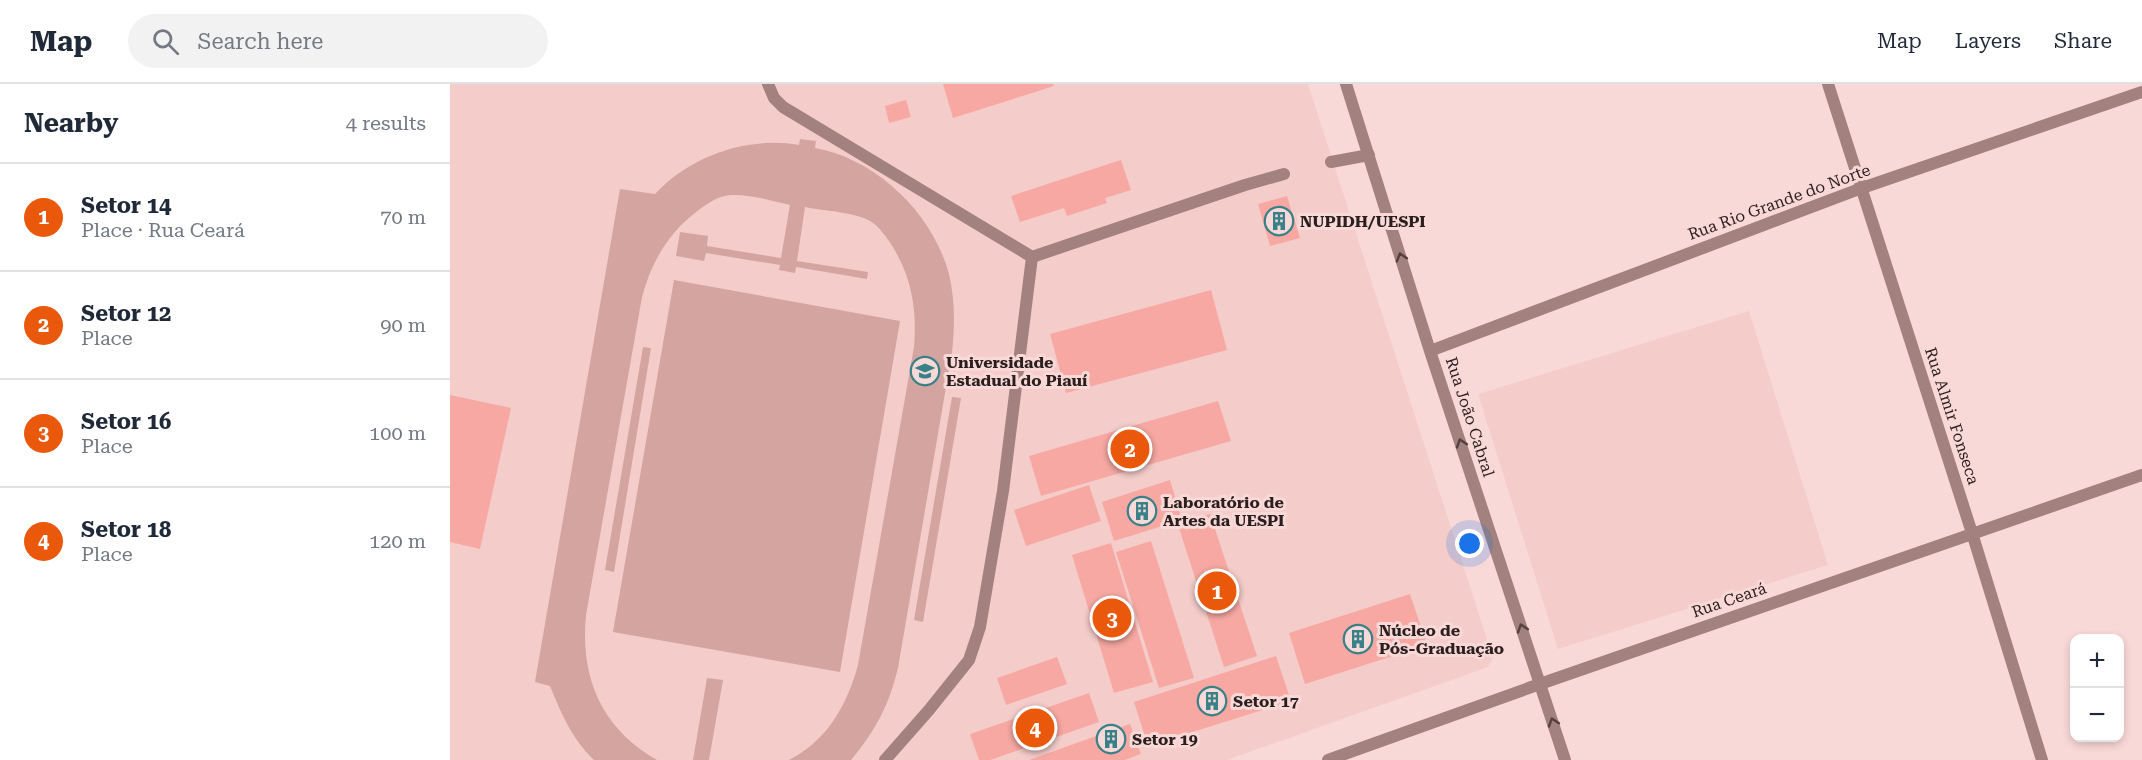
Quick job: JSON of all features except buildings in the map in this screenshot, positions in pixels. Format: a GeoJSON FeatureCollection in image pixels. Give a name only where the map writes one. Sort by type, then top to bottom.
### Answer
{"type":"FeatureCollection","features":[{"type":"Feature","properties":{"kind":"street"},"geometry":{"type":"LineString","coordinates":[[768,84],[774,98],[783,107],[1032,256],[1284,174]]}},
{"type":"Feature","properties":{"kind":"street","name":"Rua João Cabral"},"geometry":{"type":"LineString","coordinates":[[1346,84],[1430,351],[1565,760]]}},
{"type":"Feature","properties":{"kind":"street","name":"Rua Almir Fonseca"},"geometry":{"type":"LineString","coordinates":[[1828,84],[2042,760]]}},
{"type":"Feature","properties":{"kind":"street","name":"Rua Rio Grande do Norte"},"geometry":{"type":"LineString","coordinates":[[1430,351],[1862,188],[2142,92]]}},
{"type":"Feature","properties":{"kind":"street"},"geometry":{"type":"LineString","coordinates":[[1331,162],[1369,155]]}},
{"type":"Feature","properties":{"kind":"street"},"geometry":{"type":"LineString","coordinates":[[885,760],[969,660],[980,627],[1003,491],[1032,256]]}},
{"type":"Feature","properties":{"kind":"street","name":"Rua Ceará"},"geometry":{"type":"LineString","coordinates":[[1328,760],[2142,475]]}},
{"type":"Feature","properties":{"kind":"shaded area","name":"Universidade Estadual do Piauí"},"geometry":{"type":"Polygon","coordinates":[[[450,84],[1308,84],[1493,658],[1488,667],[1227,760],[450,760],[450,84]]]}},
{"type":"Feature","properties":{"kind":"shaded area"},"geometry":{"type":"Polygon","coordinates":[[[800,139],[816,141],[815,148],[838,154],[860,164],[899,193],[930,231],[941,252],[951,284],[954,313],[952,352],[898,668],[890,694],[868,738],[851,760],[789,760],[814,743],[834,720],[848,694],[858,665],[914,347],[914,306],[904,269],[881,230],[867,219],[805,207],[797,261],[868,272],[867,279],[796,267],[795,273],[779,270],[780,265],[706,253],[704,261],[676,256],[680,232],[708,236],[707,246],[781,258],[790,205],[748,196],[722,197],[700,209],[679,227],[663,248],[646,284],[586,615],[587,659],[598,699],[621,733],[657,760],[594,760],[573,734],[550,686],[535,682],[620,189],[655,194],[685,169],[702,159],[740,147],[759,144],[799,145],[800,139]]]}},
{"type":"Feature","properties":{"kind":"shaded area"},"geometry":{"type":"Polygon","coordinates":[[[674,280],[900,321],[840,672],[613,632],[674,280]]]}},
{"type":"Feature","properties":{"kind":"shaded area"},"geometry":{"type":"Polygon","coordinates":[[[1749,311],[1828,565],[1558,649],[1478,394],[1749,311]]]}},
{"type":"Feature","properties":{"kind":"shaded area"},"geometry":{"type":"Polygon","coordinates":[[[643,347],[651,348],[614,572],[605,570],[643,347]]]}},
{"type":"Feature","properties":{"kind":"shaded area"},"geometry":{"type":"Polygon","coordinates":[[[952,397],[961,398],[923,622],[914,620],[952,397]]]}},
{"type":"Feature","properties":{"kind":"shaded area"},"geometry":{"type":"Polygon","coordinates":[[[707,678],[723,680],[709,760],[693,760],[707,678]]]}},
{"type":"Feature","properties":{"kind":"place","name":"NUPIDH/UESPI"},"geometry":{"type":"Point","coordinates":[1279,221]}},
{"type":"Feature","properties":{"kind":"place","name":"Universidade Estadual do Piauí"},"geometry":{"type":"Point","coordinates":[925,371]}},
{"type":"Feature","properties":{"kind":"place","name":"Setor 12"},"geometry":{"type":"Point","coordinates":[1130,449]}},
{"type":"Feature","properties":{"kind":"place","name":"Laboratório de Artes da UESPI"},"geometry":{"type":"Point","coordinates":[1142,511]}},
{"type":"Feature","properties":{"kind":"place","name":"Setor 14"},"geometry":{"type":"Point","coordinates":[1217,591]}},
{"type":"Feature","properties":{"kind":"place","name":"Setor 16"},"geometry":{"type":"Point","coordinates":[1112,618]}},
{"type":"Feature","properties":{"kind":"place","name":"Núcleo de Pós-Graduação"},"geometry":{"type":"Point","coordinates":[1358,639]}},
{"type":"Feature","properties":{"kind":"place","name":"Setor 17"},"geometry":{"type":"Point","coordinates":[1212,701]}},
{"type":"Feature","properties":{"kind":"place","name":"Setor 18"},"geometry":{"type":"Point","coordinates":[1035,728]}},
{"type":"Feature","properties":{"kind":"place","name":"Setor 19"},"geometry":{"type":"Point","coordinates":[1111,739]}}]}
